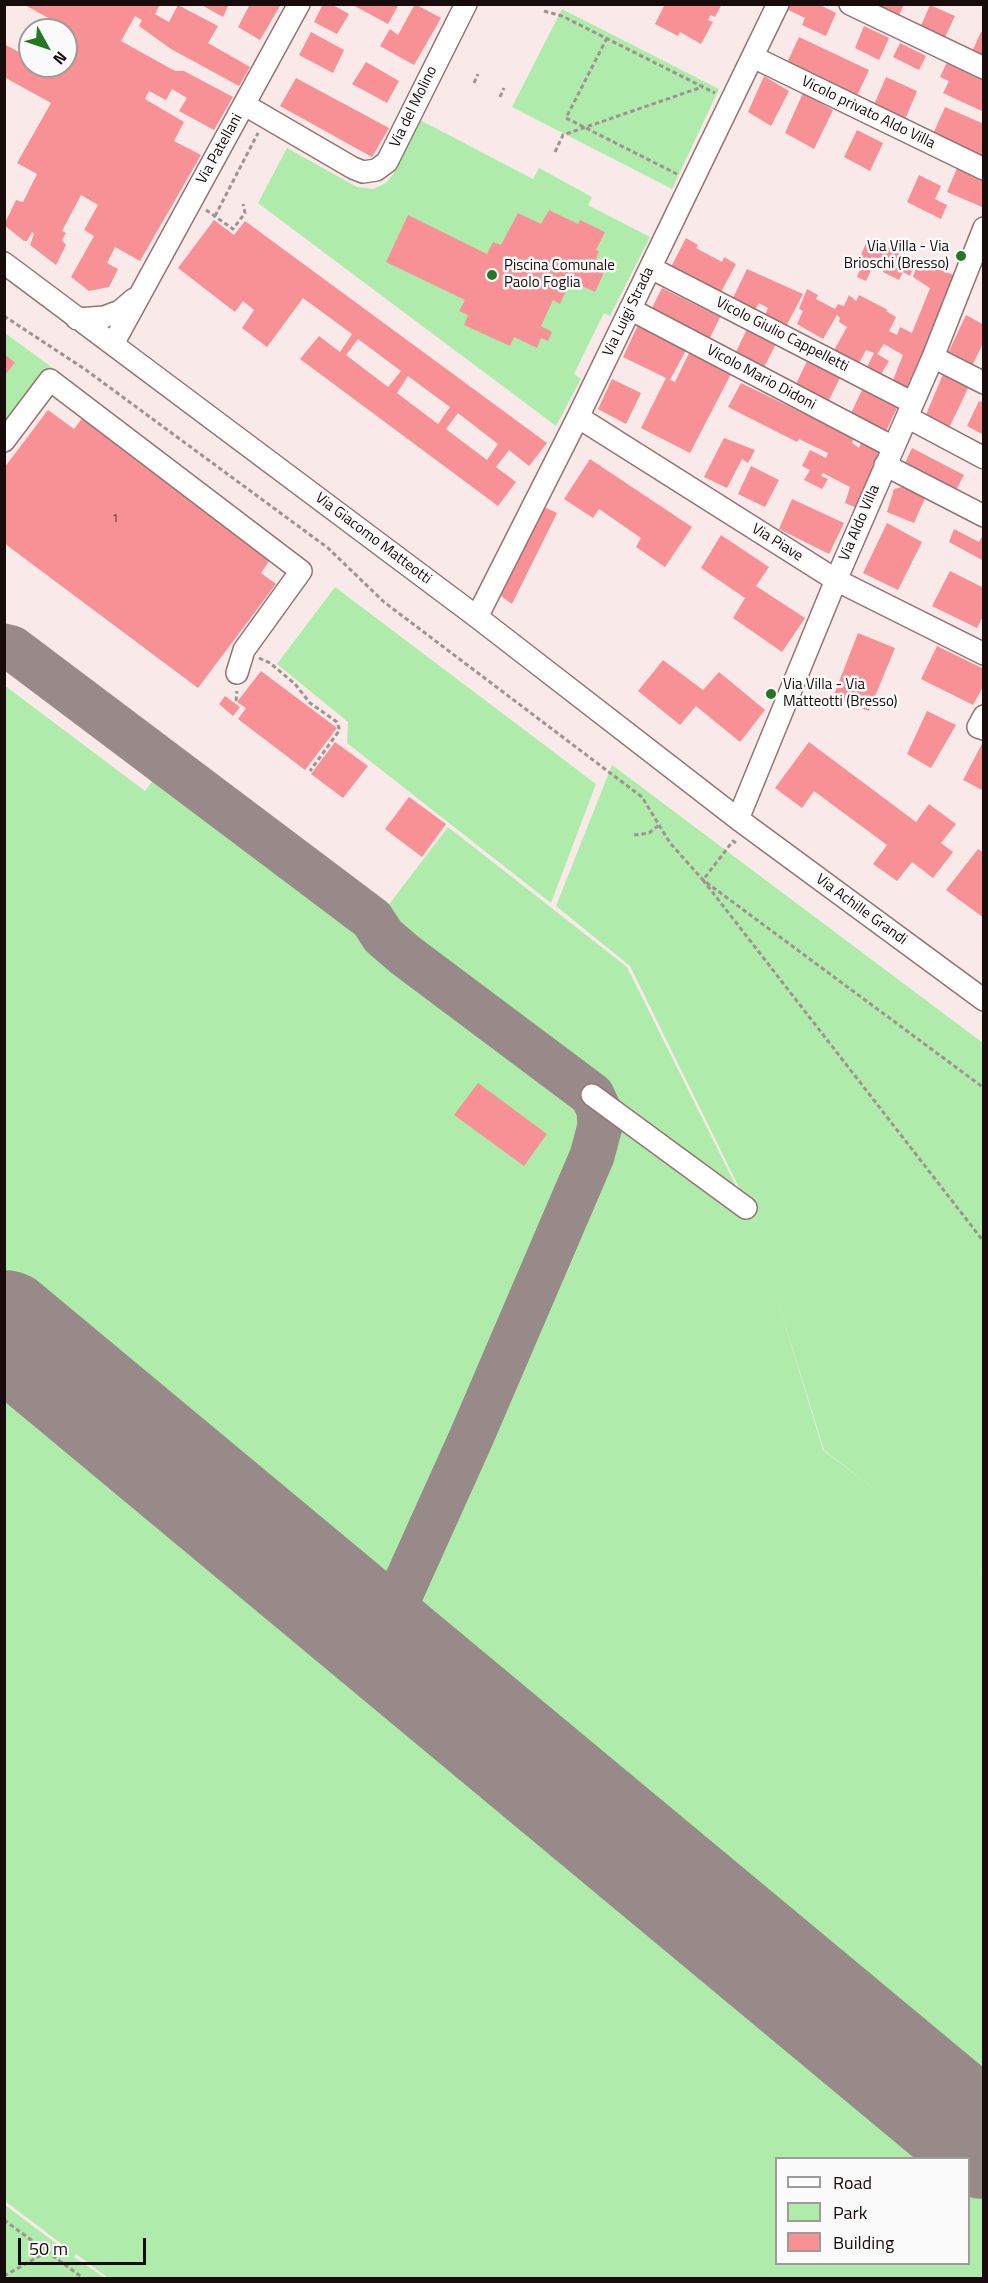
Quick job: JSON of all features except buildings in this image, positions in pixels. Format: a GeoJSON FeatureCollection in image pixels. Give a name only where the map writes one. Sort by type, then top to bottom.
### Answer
{"type":"FeatureCollection","features":[{"type":"Feature","properties":{"kind":"street","name":"Via Patellani"},"geometry":{"type":"LineString","coordinates":[[112,344],[299,4]]}},
{"type":"Feature","properties":{"kind":"street","name":"Via del Molino"},"geometry":{"type":"LineString","coordinates":[[245,105],[363,172],[376,170],[387,162],[429,88],[466,4]]}},
{"type":"Feature","properties":{"kind":"street","name":"Via Luigi Strada"},"geometry":{"type":"LineString","coordinates":[[477,617],[578,417],[778,4]]}},
{"type":"Feature","properties":{"kind":"street"},"geometry":{"type":"LineString","coordinates":[[850,4],[984,68]]}},
{"type":"Feature","properties":{"kind":"street","name":"Vicolo privato Aldo Villa"},"geometry":{"type":"LineString","coordinates":[[753,57],[984,169]]}},
{"type":"Feature","properties":{"kind":"street","name":"Via Aldo Villa"},"geometry":{"type":"LineString","coordinates":[[738,819],[836,580],[933,357],[983,229]]}},
{"type":"Feature","properties":{"kind":"street","name":"Via Giacomo Matteotti"},"geometry":{"type":"LineString","coordinates":[[4,263],[477,617],[738,819]]}},
{"type":"Feature","properties":{"kind":"street","name":"Vicolo Giulio Cappelletti"},"geometry":{"type":"LineString","coordinates":[[651,268],[910,410],[984,458]]}},
{"type":"Feature","properties":{"kind":"street","name":"Via Patellani"},"geometry":{"type":"LineString","coordinates":[[77,319],[104,317],[120,311],[141,292]]}},
{"type":"Feature","properties":{"kind":"street","name":"Vicolo Mario Didoni"},"geometry":{"type":"LineString","coordinates":[[630,309],[889,456],[984,516]]}},
{"type":"Feature","properties":{"kind":"street"},"geometry":{"type":"LineString","coordinates":[[933,357],[984,383]]}},
{"type":"Feature","properties":{"kind":"street"},"geometry":{"type":"LineString","coordinates":[[4,441],[50,380],[302,571],[244,650],[237,673]]}},
{"type":"Feature","properties":{"kind":"street","name":"Via Piave"},"geometry":{"type":"LineString","coordinates":[[578,417],[836,580],[984,654]]}},
{"type":"Feature","properties":{"kind":"street"},"geometry":{"type":"LineString","coordinates":[[984,716],[978,726],[984,729]]}},
{"type":"Feature","properties":{"kind":"street","name":"Via Achille Grandi"},"geometry":{"type":"LineString","coordinates":[[738,819],[984,1000]]}},
{"type":"Feature","properties":{"kind":"street"},"geometry":{"type":"LineString","coordinates":[[592,1095],[746,1208]]}},
{"type":"Feature","properties":{"kind":"path"},"geometry":{"type":"LineString","coordinates":[[544,11],[562,16],[731,101]]}},
{"type":"Feature","properties":{"kind":"path"},"geometry":{"type":"LineString","coordinates":[[607,38],[566,118],[692,181]]}},
{"type":"Feature","properties":{"kind":"path"},"geometry":{"type":"LineString","coordinates":[[474,83],[478,74]]}},
{"type":"Feature","properties":{"kind":"path"},"geometry":{"type":"LineString","coordinates":[[555,152],[563,135],[703,87]]}},
{"type":"Feature","properties":{"kind":"path"},"geometry":{"type":"LineString","coordinates":[[500,97],[504,88]]}},
{"type":"Feature","properties":{"kind":"path"},"geometry":{"type":"LineString","coordinates":[[215,216],[260,130],[268,135]]}},
{"type":"Feature","properties":{"kind":"path"},"geometry":{"type":"LineString","coordinates":[[192,200],[233,229],[245,213],[243,204]]}},
{"type":"Feature","properties":{"kind":"path"},"geometry":{"type":"LineString","coordinates":[[4,316],[86,370],[328,548],[384,602],[642,797],[670,843],[703,880],[984,1242]]}},
{"type":"Feature","properties":{"kind":"path"},"geometry":{"type":"LineString","coordinates":[[244,650],[270,663],[300,689],[310,702],[337,722],[339,731],[310,771]]}},
{"type":"Feature","properties":{"kind":"path"},"geometry":{"type":"LineString","coordinates":[[634,835],[649,833],[659,825]]}},
{"type":"Feature","properties":{"kind":"path"},"geometry":{"type":"LineString","coordinates":[[703,880],[732,841],[741,846]]}},
{"type":"Feature","properties":{"kind":"path"},"geometry":{"type":"LineString","coordinates":[[703,880],[984,1088]]}},
{"type":"Feature","properties":{"kind":"path"},"geometry":{"type":"LineString","coordinates":[[4,2220],[83,2278]]}},
{"type":"Feature","properties":{"kind":"path"},"geometry":{"type":"LineString","coordinates":[[4,2276],[48,2251]]}},
{"type":"Feature","properties":{"kind":"green space"},"geometry":{"type":"Polygon","coordinates":[[[562,9],[719,89],[672,189],[512,107],[562,9]]]}},
{"type":"Feature","properties":{"kind":"green space","name":"Piscina Comunale Paolo Foglia"},"geometry":{"type":"Polygon","coordinates":[[[420,120],[533,179],[539,168],[592,197],[588,205],[650,237],[610,316],[604,313],[574,374],[581,379],[556,426],[258,203],[287,148],[357,187],[373,189],[386,183],[394,173],[420,120]]]}},
{"type":"Feature","properties":{"kind":"green space"},"geometry":{"type":"Polygon","coordinates":[[[5,333],[88,394],[81,397],[49,373],[5,429],[5,333]]]}},
{"type":"Feature","properties":{"kind":"green space"},"geometry":{"type":"Polygon","coordinates":[[[335,587],[596,784],[551,903],[347,743],[348,722],[277,664],[335,587]]]}},
{"type":"Feature","properties":{"kind":"green space"},"geometry":{"type":"Polygon","coordinates":[[[4,685],[145,791],[156,776],[359,933],[586,1101],[588,1105],[590,1120],[567,1196],[427,1519],[420,1517],[384,1591],[5,1273],[4,685]]]}},
{"type":"Feature","properties":{"kind":"green space"},"geometry":{"type":"Polygon","coordinates":[[[612,765],[983,1043],[983,1572],[978,1569],[984,1573],[983,2089],[407,1611],[619,1121],[753,1216],[630,966],[556,906],[612,765]],[[777,1298],[823,1450],[878,1492],[824,1450],[777,1298]]]}},
{"type":"Feature","properties":{"kind":"green space"},"geometry":{"type":"Polygon","coordinates":[[[448,827],[627,967],[743,1200],[377,920],[448,827]]]}},
{"type":"Feature","properties":{"kind":"green space"},"geometry":{"type":"Polygon","coordinates":[[[5,1377],[944,2157],[775,2157],[775,2265],[970,2265],[970,2179],[983,2191],[983,2278],[108,2278],[76,2254],[74,2257],[105,2278],[5,2278],[5,2205],[61,2247],[63,2245],[5,2201],[5,1377]]]}},
{"type":"Feature","properties":{"kind":"taxiway"},"geometry":{"type":"LineString","coordinates":[[4,646],[12,648],[372,919],[383,936],[405,955],[592,1095],[599,1110],[600,1126],[592,1156],[471,1438],[380,1640]]}},
{"type":"Feature","properties":{"kind":"runway"},"geometry":{"type":"LineString","coordinates":[[4,1327],[984,2142]]}},
{"type":"Feature","properties":{"kind":"place","name":"Via Villa - Via Brioschi (Bresso)"},"geometry":{"type":"Point","coordinates":[961,256]}},
{"type":"Feature","properties":{"kind":"place","name":"Piscina Comunale Paolo Foglia"},"geometry":{"type":"Point","coordinates":[492,275]}},
{"type":"Feature","properties":{"kind":"place","name":"Via Villa - Via Matteotti (Bresso)"},"geometry":{"type":"Point","coordinates":[771,694]}}]}
